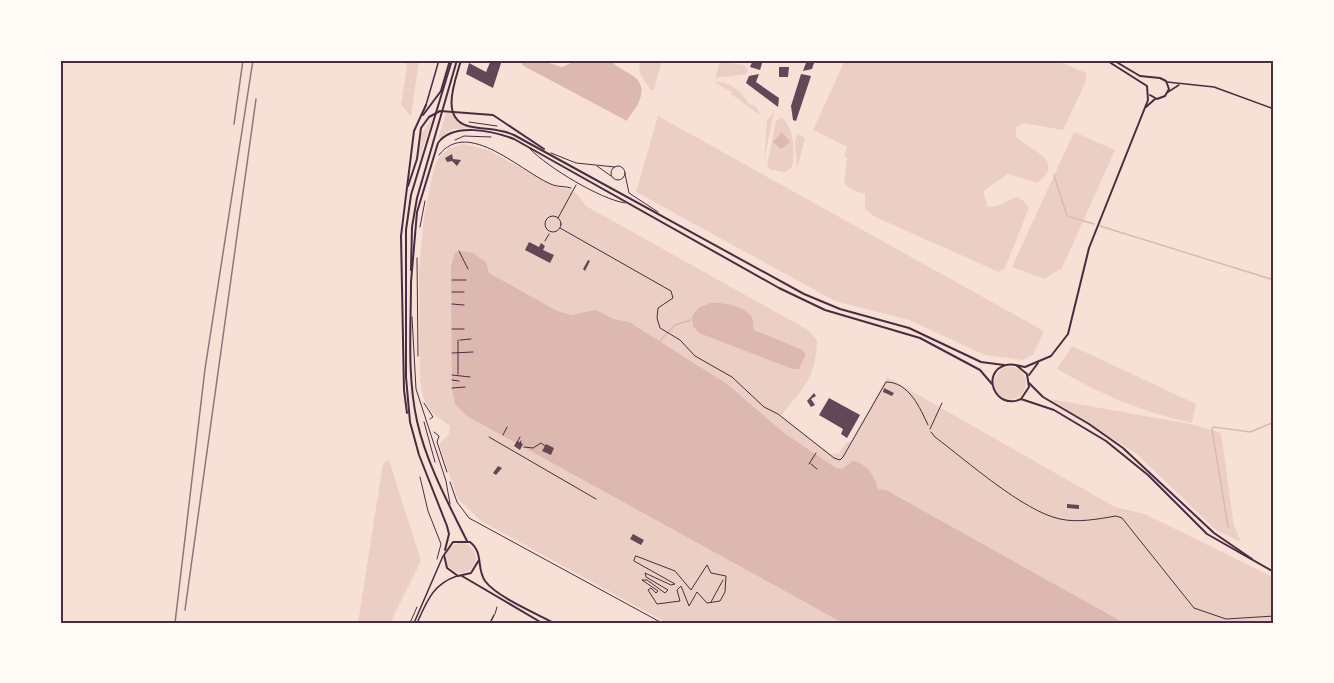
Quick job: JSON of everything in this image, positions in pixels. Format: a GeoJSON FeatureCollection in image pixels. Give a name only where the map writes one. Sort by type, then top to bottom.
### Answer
{"type":"FeatureCollection","features":[{"type":"Feature","properties":{"kind":"main road"},"geometry":{"type":"LineString","coordinates":[[419,120],[440,93],[451,60]]}},
{"type":"Feature","properties":{"kind":"main road"},"geometry":{"type":"LineString","coordinates":[[410,422],[406,377],[407,217],[412,191],[451,60]]}},
{"type":"Feature","properties":{"kind":"main road"},"geometry":{"type":"LineString","coordinates":[[459,60],[451,102],[457,119],[469,126],[508,132],[812,298],[909,328],[981,362],[1025,367],[1054,353],[1068,334],[1089,249],[1146,108],[1149,94],[1147,86],[1106,60]]}},
{"type":"Feature","properties":{"kind":"main road"},"geometry":{"type":"LineString","coordinates":[[459,60],[417,198],[412,234],[412,389],[416,418],[426,453],[467,541],[477,549],[482,576],[489,586],[554,623]]}},
{"type":"Feature","properties":{"kind":"main road"},"geometry":{"type":"LineString","coordinates":[[1113,60],[1140,76],[1160,78],[1166,81],[1168,92],[1164,97],[1155,99],[1146,108]]}},
{"type":"Feature","properties":{"kind":"main road"},"geometry":{"type":"LineString","coordinates":[[1147,86],[1153,78]]}},
{"type":"Feature","properties":{"kind":"main road"},"geometry":{"type":"LineString","coordinates":[[1149,94],[1155,99]]}},
{"type":"Feature","properties":{"kind":"main road"},"geometry":{"type":"LineString","coordinates":[[426,105],[414,131],[401,236],[404,390],[410,422],[419,455],[447,526],[448,537],[444,555],[447,568],[542,623]]}},
{"type":"Feature","properties":{"kind":"main road"},"geometry":{"type":"LineString","coordinates":[[405,199],[417,159],[421,128],[427,118],[444,110],[485,113],[498,118],[547,152]]}},
{"type":"Feature","properties":{"kind":"main road"},"geometry":{"type":"LineString","coordinates":[[411,282],[420,197],[441,139],[455,131],[493,133],[512,138],[810,304],[900,330],[939,347],[980,370],[1002,400],[1010,402],[1020,399],[1026,393],[1031,370],[1040,361]]}},
{"type":"Feature","properties":{"kind":"main road"},"geometry":{"type":"LineString","coordinates":[[992,384],[995,373],[1004,365]]}},
{"type":"Feature","properties":{"kind":"main road"},"geometry":{"type":"LineString","coordinates":[[1016,365],[1025,371],[1029,378]]}},
{"type":"Feature","properties":{"kind":"main road"},"geometry":{"type":"LineString","coordinates":[[1029,383],[1043,397],[1089,424],[1123,448],[1214,533],[1259,564]]}},
{"type":"Feature","properties":{"kind":"main road"},"geometry":{"type":"LineString","coordinates":[[1020,399],[1054,410],[1106,441],[1161,487],[1207,534],[1274,572]]}},
{"type":"Feature","properties":{"kind":"main road"},"geometry":{"type":"LineString","coordinates":[[446,550],[455,541],[467,541]]}},
{"type":"Feature","properties":{"kind":"main road"},"geometry":{"type":"LineString","coordinates":[[460,576],[473,572],[479,561]]}},
{"type":"Feature","properties":{"kind":"street"},"geometry":{"type":"LineString","coordinates":[[426,105],[439,60]]}},
{"type":"Feature","properties":{"kind":"street"},"geometry":{"type":"LineString","coordinates":[[1166,81],[1214,87],[1274,109]]}},
{"type":"Feature","properties":{"kind":"street"},"geometry":{"type":"LineString","coordinates":[[1168,92],[1180,84]]}},
{"type":"Feature","properties":{"kind":"street"},"geometry":{"type":"LineString","coordinates":[[529,148],[540,159],[577,182],[628,204]]}},
{"type":"Feature","properties":{"kind":"street"},"geometry":{"type":"LineString","coordinates":[[547,152],[576,163],[621,167],[631,195],[662,216]]}},
{"type":"Feature","properties":{"kind":"street"},"geometry":{"type":"LineString","coordinates":[[596,165],[620,179],[625,174]]}},
{"type":"Feature","properties":{"kind":"street"},"geometry":{"type":"LineString","coordinates":[[613,176],[615,167]]}},
{"type":"Feature","properties":{"kind":"street"},"geometry":{"type":"LineString","coordinates":[[545,241],[550,232],[560,228],[558,218],[576,186]]}},
{"type":"Feature","properties":{"kind":"street"},"geometry":{"type":"LineString","coordinates":[[550,232],[546,228],[546,221],[553,216],[558,218]]}},
{"type":"Feature","properties":{"kind":"street"},"geometry":{"type":"LineString","coordinates":[[411,312],[416,389],[446,481],[450,504]]}},
{"type":"Feature","properties":{"kind":"street"},"geometry":{"type":"LineString","coordinates":[[930,429],[942,403]]}},
{"type":"Feature","properties":{"kind":"street"},"geometry":{"type":"LineString","coordinates":[[489,437],[596,499]]}},
{"type":"Feature","properties":{"kind":"street"},"geometry":{"type":"LineString","coordinates":[[415,623],[444,555]]}},
{"type":"Feature","properties":{"kind":"street"},"geometry":{"type":"LineString","coordinates":[[415,623],[434,590],[444,581],[460,576]]}},
{"type":"Feature","properties":{"kind":"street"},"geometry":{"type":"LineString","coordinates":[[490,623],[497,607]]}},
{"type":"Feature","properties":{"kind":"path"},"geometry":{"type":"LineString","coordinates":[[464,120],[497,125]]}},
{"type":"Feature","properties":{"kind":"path"},"geometry":{"type":"LineString","coordinates":[[436,158],[456,139],[464,136],[496,137]]}},
{"type":"Feature","properties":{"kind":"path"},"geometry":{"type":"LineString","coordinates":[[454,142],[478,143],[553,184],[573,190]]}},
{"type":"Feature","properties":{"kind":"path"},"geometry":{"type":"LineString","coordinates":[[419,234],[425,200]]}},
{"type":"Feature","properties":{"kind":"path"},"geometry":{"type":"LineString","coordinates":[[560,228],[671,291],[674,298],[661,304],[657,312],[658,325],[664,332],[680,340],[695,356],[732,376],[764,407],[778,414],[837,459],[843,457],[886,382],[899,385],[912,396],[935,438],[1005,489],[1043,512],[1071,520],[1116,516],[1122,518],[1194,608],[1226,619],[1274,616]]}},
{"type":"Feature","properties":{"kind":"path"},"geometry":{"type":"LineString","coordinates":[[459,251],[468,269]]}},
{"type":"Feature","properties":{"kind":"path"},"geometry":{"type":"LineString","coordinates":[[417,252],[418,358]]}},
{"type":"Feature","properties":{"kind":"path"},"geometry":{"type":"LineString","coordinates":[[452,280],[466,280]]}},
{"type":"Feature","properties":{"kind":"path"},"geometry":{"type":"LineString","coordinates":[[452,292],[464,292]]}},
{"type":"Feature","properties":{"kind":"path"},"geometry":{"type":"LineString","coordinates":[[452,304],[464,305]]}},
{"type":"Feature","properties":{"kind":"path"},"geometry":{"type":"LineString","coordinates":[[452,329],[464,328]]}},
{"type":"Feature","properties":{"kind":"path"},"geometry":{"type":"LineString","coordinates":[[452,340],[471,339]]}},
{"type":"Feature","properties":{"kind":"path"},"geometry":{"type":"LineString","coordinates":[[458,340],[458,374]]}},
{"type":"Feature","properties":{"kind":"path"},"geometry":{"type":"LineString","coordinates":[[452,352],[473,352]]}},
{"type":"Feature","properties":{"kind":"path"},"geometry":{"type":"LineString","coordinates":[[452,375],[470,377]]}},
{"type":"Feature","properties":{"kind":"path"},"geometry":{"type":"LineString","coordinates":[[452,380],[459,381]]}},
{"type":"Feature","properties":{"kind":"path"},"geometry":{"type":"LineString","coordinates":[[452,388],[465,387]]}},
{"type":"Feature","properties":{"kind":"path"},"geometry":{"type":"LineString","coordinates":[[423,401],[433,417],[429,420]]}},
{"type":"Feature","properties":{"kind":"path"},"geometry":{"type":"LineString","coordinates":[[503,435],[507,426]]}},
{"type":"Feature","properties":{"kind":"path"},"geometry":{"type":"LineString","coordinates":[[424,427],[435,462]]}},
{"type":"Feature","properties":{"kind":"path"},"geometry":{"type":"LineString","coordinates":[[433,431],[439,436],[437,442],[453,494],[469,518],[662,623]]}},
{"type":"Feature","properties":{"kind":"path"},"geometry":{"type":"LineString","coordinates":[[517,443],[520,437]]}},
{"type":"Feature","properties":{"kind":"path"},"geometry":{"type":"LineString","coordinates":[[524,447],[534,447],[541,443],[545,446]]}},
{"type":"Feature","properties":{"kind":"path"},"geometry":{"type":"LineString","coordinates":[[816,453],[809,464],[817,469]]}},
{"type":"Feature","properties":{"kind":"path"},"geometry":{"type":"LineString","coordinates":[[812,459],[816,461]]}},
{"type":"Feature","properties":{"kind":"path"},"geometry":{"type":"LineString","coordinates":[[420,477],[428,511],[441,544],[436,563]]}},
{"type":"Feature","properties":{"kind":"path"},"geometry":{"type":"LineString","coordinates":[[639,556],[675,571],[690,590],[706,565],[711,573],[726,575],[725,592],[720,601],[710,604],[697,592],[689,606],[681,586],[634,561],[635,557],[639,556]]}},
{"type":"Feature","properties":{"kind":"path"},"geometry":{"type":"LineString","coordinates":[[675,583],[671,585],[645,573],[646,577],[668,589],[665,593],[647,580],[641,581],[657,591],[656,593],[651,588],[648,590],[657,604],[673,600],[680,601],[677,590],[681,586]]}},
{"type":"Feature","properties":{"kind":"path"},"geometry":{"type":"LineString","coordinates":[[710,604],[718,586],[724,580]]}},
{"type":"Feature","properties":{"kind":"path"},"geometry":{"type":"LineString","coordinates":[[410,623],[418,603]]}},
{"type":"Feature","properties":{"kind":"shaded area"},"geometry":{"type":"Polygon","coordinates":[[[405,60],[419,60],[411,116],[401,105],[407,67],[405,60]]]}},
{"type":"Feature","properties":{"kind":"shaded area"},"geometry":{"type":"Polygon","coordinates":[[[522,60],[539,60],[562,67],[578,60],[611,60],[638,81],[641,94],[638,104],[627,121],[522,65],[522,60]]]}},
{"type":"Feature","properties":{"kind":"shaded area"},"geometry":{"type":"Polygon","coordinates":[[[640,60],[662,60],[654,90],[651,90],[642,76],[639,69],[640,60]]]}},
{"type":"Feature","properties":{"kind":"shaded area"},"geometry":{"type":"Polygon","coordinates":[[[845,60],[1055,60],[1086,73],[1086,81],[1063,130],[1023,123],[1016,127],[1016,136],[1043,156],[1047,162],[1048,168],[1045,175],[1037,183],[1008,174],[983,191],[988,207],[1017,197],[1029,208],[1005,268],[999,272],[873,216],[865,209],[865,194],[850,189],[844,183],[847,158],[844,156],[847,147],[813,130],[845,60]]]}},
{"type":"Feature","properties":{"kind":"shaded area"},"geometry":{"type":"Polygon","coordinates":[[[720,62],[744,65],[748,69],[746,74],[715,78],[720,62]]]}},
{"type":"Feature","properties":{"kind":"shaded area"},"geometry":{"type":"Polygon","coordinates":[[[714,82],[725,83],[734,88],[743,95],[748,103],[756,107],[761,116],[731,94],[732,92],[714,82]]]}},
{"type":"Feature","properties":{"kind":"shaded area"},"geometry":{"type":"Polygon","coordinates":[[[774,111],[764,161],[767,121],[774,111]]]}},
{"type":"Feature","properties":{"kind":"shaded area"},"geometry":{"type":"Polygon","coordinates":[[[446,113],[452,113],[462,125],[474,128],[453,129],[438,139],[446,113]]]}},
{"type":"Feature","properties":{"kind":"shaded area"},"geometry":{"type":"Polygon","coordinates":[[[658,116],[1044,331],[1033,355],[1023,360],[985,355],[909,320],[835,301],[636,192],[658,116]]]}},
{"type":"Feature","properties":{"kind":"shaded area"},"geometry":{"type":"Polygon","coordinates":[[[433,117],[419,160],[422,133],[433,117]]]}},
{"type":"Feature","properties":{"kind":"shaded area"},"geometry":{"type":"Polygon","coordinates":[[[781,117],[789,127],[793,147],[792,167],[785,172],[771,170],[767,166],[776,121],[781,117]]]}},
{"type":"Feature","properties":{"kind":"shaded area"},"geometry":{"type":"Polygon","coordinates":[[[782,132],[790,142],[781,149],[773,142],[782,132]]]}},
{"type":"Feature","properties":{"kind":"shaded area"},"geometry":{"type":"Polygon","coordinates":[[[1074,132],[1115,150],[1062,268],[1044,279],[1012,267],[1074,132]]]}},
{"type":"Feature","properties":{"kind":"shaded area"},"geometry":{"type":"Polygon","coordinates":[[[798,134],[805,138],[797,170],[795,141],[798,134]]]}},
{"type":"Feature","properties":{"kind":"shaded area"},"geometry":{"type":"Polygon","coordinates":[[[463,144],[488,150],[553,186],[569,189],[577,194],[586,206],[808,330],[817,340],[811,374],[781,416],[831,454],[839,453],[846,443],[851,441],[887,377],[1115,507],[1145,514],[1274,578],[1274,623],[667,623],[481,521],[458,499],[439,444],[449,434],[450,426],[432,413],[424,400],[420,380],[419,269],[424,218],[434,168],[439,157],[450,148],[463,144]]]}},
{"type":"Feature","properties":{"kind":"shaded area"},"geometry":{"type":"Polygon","coordinates":[[[461,251],[473,253],[486,262],[489,273],[557,311],[571,315],[596,310],[613,319],[629,322],[727,384],[784,433],[836,468],[842,469],[853,461],[858,462],[872,475],[878,489],[886,490],[1124,623],[843,623],[467,416],[455,404],[452,388],[451,266],[455,253],[461,251]]]}},
{"type":"Feature","properties":{"kind":"shaded area"},"geometry":{"type":"Polygon","coordinates":[[[710,303],[726,304],[743,310],[752,318],[754,330],[800,349],[806,354],[799,369],[793,369],[699,333],[693,326],[692,316],[698,308],[710,303]]]}},
{"type":"Feature","properties":{"kind":"shaded area"},"geometry":{"type":"Polygon","coordinates":[[[1072,346],[1196,404],[1192,423],[1123,402],[1057,369],[1072,346]]]}},
{"type":"Feature","properties":{"kind":"shaded area"},"geometry":{"type":"Polygon","coordinates":[[[1010,367],[1021,372],[1026,383],[1021,394],[1010,399],[999,394],[994,383],[999,372],[1010,367]]]}},
{"type":"Feature","properties":{"kind":"shaded area"},"geometry":{"type":"Polygon","coordinates":[[[1050,399],[1195,425],[1221,433],[1234,526],[1241,542],[1216,530],[1137,454],[1050,399]]]}},
{"type":"Feature","properties":{"kind":"shaded area"},"geometry":{"type":"Polygon","coordinates":[[[389,460],[421,561],[390,623],[358,623],[383,463],[389,460]]]}},
{"type":"Feature","properties":{"kind":"shaded area"},"geometry":{"type":"Polygon","coordinates":[[[461,543],[472,547],[476,558],[472,569],[461,573],[450,569],[446,558],[450,547],[461,543]]]}},
{"type":"Feature","properties":{"kind":"building"},"geometry":{"type":"Polygon","coordinates":[[[491,60],[502,60],[493,88],[466,74],[469,63],[486,72],[491,60]]]}},
{"type":"Feature","properties":{"kind":"building"},"geometry":{"type":"Polygon","coordinates":[[[753,60],[763,60],[760,70],[750,67],[753,60]]]}},
{"type":"Feature","properties":{"kind":"building"},"geometry":{"type":"Polygon","coordinates":[[[807,60],[815,60],[812,69],[803,71],[807,60]]]}},
{"type":"Feature","properties":{"kind":"building"},"geometry":{"type":"Polygon","coordinates":[[[779,67],[789,67],[788,77],[779,77],[779,67]]]}},
{"type":"Feature","properties":{"kind":"building"},"geometry":{"type":"Polygon","coordinates":[[[759,74],[756,82],[779,98],[778,107],[746,83],[749,76],[759,74]]]}},
{"type":"Feature","properties":{"kind":"building"},"geometry":{"type":"Polygon","coordinates":[[[801,74],[811,76],[796,121],[793,120],[791,106],[801,74]]]}},
{"type":"Feature","properties":{"kind":"building"},"geometry":{"type":"Polygon","coordinates":[[[452,154],[453,159],[461,160],[457,166],[452,161],[447,162],[445,158],[452,154]]]}},
{"type":"Feature","properties":{"kind":"building"},"geometry":{"type":"Polygon","coordinates":[[[529,242],[539,247],[541,243],[545,246],[543,250],[554,255],[550,263],[525,250],[529,242]]]}},
{"type":"Feature","properties":{"kind":"building"},"geometry":{"type":"Polygon","coordinates":[[[588,260],[590,261],[585,271],[583,269],[588,260]]]}},
{"type":"Feature","properties":{"kind":"building"},"geometry":{"type":"Polygon","coordinates":[[[884,388],[894,393],[892,396],[883,392],[884,388]]]}},
{"type":"Feature","properties":{"kind":"building"},"geometry":{"type":"Polygon","coordinates":[[[814,393],[816,396],[811,399],[815,405],[811,407],[807,401],[814,393]]]}},
{"type":"Feature","properties":{"kind":"building"},"geometry":{"type":"Polygon","coordinates":[[[829,398],[860,415],[847,438],[841,434],[843,429],[819,415],[829,398]]]}},
{"type":"Feature","properties":{"kind":"building"},"geometry":{"type":"Polygon","coordinates":[[[517,441],[523,444],[520,450],[514,446],[517,441]]]}},
{"type":"Feature","properties":{"kind":"building"},"geometry":{"type":"Polygon","coordinates":[[[546,444],[554,448],[551,455],[542,451],[546,444]]]}},
{"type":"Feature","properties":{"kind":"building"},"geometry":{"type":"Polygon","coordinates":[[[498,466],[502,468],[496,475],[493,473],[498,466]]]}},
{"type":"Feature","properties":{"kind":"building"},"geometry":{"type":"Polygon","coordinates":[[[1067,504],[1079,505],[1079,509],[1067,508],[1067,504]]]}},
{"type":"Feature","properties":{"kind":"building"},"geometry":{"type":"Polygon","coordinates":[[[633,534],[644,540],[641,545],[630,539],[633,534]]]}},
{"type":"Feature","properties":{"kind":"waterway"},"geometry":{"type":"LineString","coordinates":[[1054,175],[1067,216],[1094,224]]}},
{"type":"Feature","properties":{"kind":"waterway"},"geometry":{"type":"LineString","coordinates":[[1100,226],[1274,280]]}},
{"type":"Feature","properties":{"kind":"waterway"},"geometry":{"type":"LineString","coordinates":[[659,342],[675,325],[691,320]]}},
{"type":"Feature","properties":{"kind":"waterway"},"geometry":{"type":"LineString","coordinates":[[1228,527],[1212,429],[1214,427],[1250,432],[1274,422]]}},
{"type":"Feature","properties":{"kind":"railway"},"geometry":{"type":"LineString","coordinates":[[234,124],[243,60]]}},
{"type":"Feature","properties":{"kind":"railway"},"geometry":{"type":"LineString","coordinates":[[175,623],[205,369],[253,60]]}},
{"type":"Feature","properties":{"kind":"railway"},"geometry":{"type":"LineString","coordinates":[[185,610],[256,99]]}}]}
